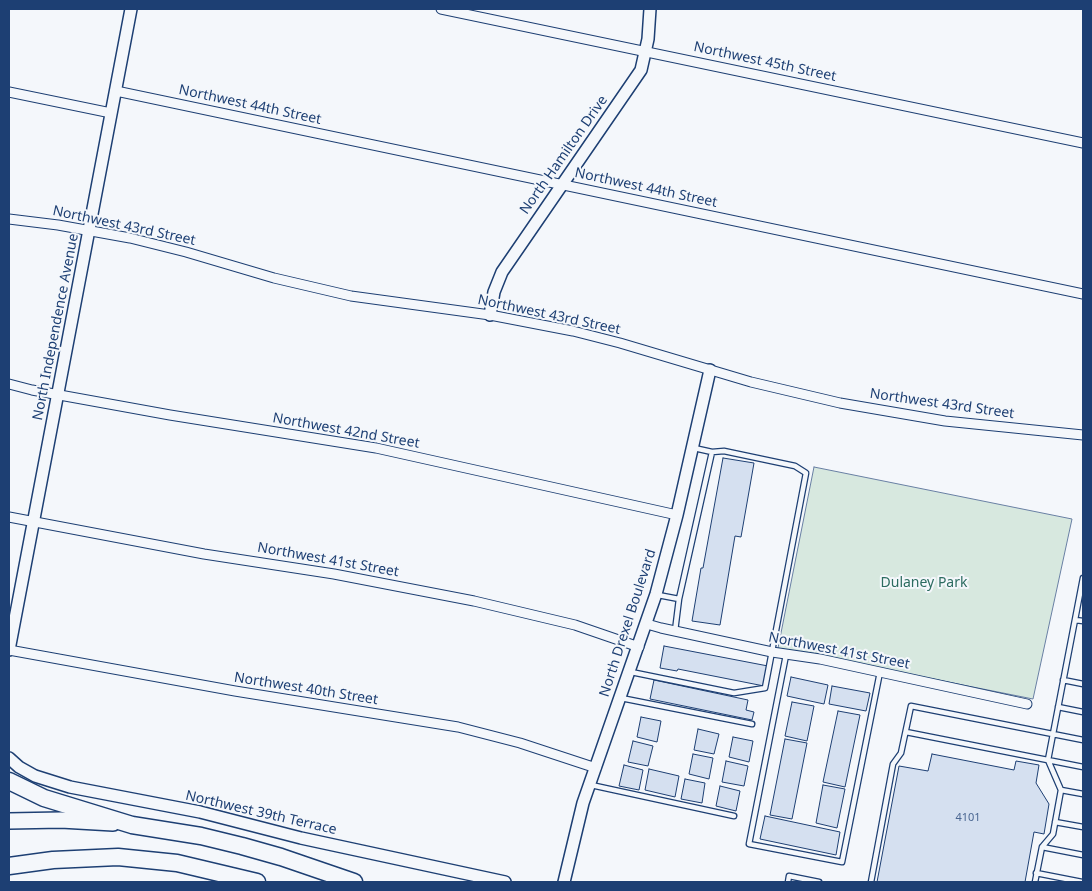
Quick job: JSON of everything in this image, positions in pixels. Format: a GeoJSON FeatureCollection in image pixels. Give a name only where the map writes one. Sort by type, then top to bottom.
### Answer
{"type":"FeatureCollection","features":[{"type":"Feature","properties":{"kind":"highway"},"geometry":{"type":"LineString","coordinates":[[9,781],[44,798],[132,825]]}},
{"type":"Feature","properties":{"kind":"highway"},"geometry":{"type":"LineString","coordinates":[[9,821],[61,820],[132,825],[201,836],[281,857],[354,882]]}},
{"type":"Feature","properties":{"kind":"highway"},"geometry":{"type":"LineString","coordinates":[[9,866],[61,859],[118,857],[177,863],[257,882]]}},
{"type":"Feature","properties":{"kind":"street","name":"North Independence Avenue"},"geometry":{"type":"LineString","coordinates":[[9,650],[131,9]]}},
{"type":"Feature","properties":{"kind":"street","name":"Northwest 45th Street"},"geometry":{"type":"LineString","coordinates":[[444,9],[1083,143]]}},
{"type":"Feature","properties":{"kind":"street","name":"North Hamilton Drive"},"geometry":{"type":"LineString","coordinates":[[490,315],[494,292],[502,272],[641,70],[646,51],[650,9]]}},
{"type":"Feature","properties":{"kind":"street","name":"Northwest 44th Street"},"geometry":{"type":"LineString","coordinates":[[116,91],[1083,294]]}},
{"type":"Feature","properties":{"kind":"street"},"geometry":{"type":"LineString","coordinates":[[9,92],[111,113]]}},
{"type":"Feature","properties":{"kind":"street","name":"Northwest 43rd Street"},"geometry":{"type":"LineString","coordinates":[[9,219],[89,231],[161,245],[274,278],[328,291],[370,299],[490,315],[588,334],[782,390],[875,410],[945,421],[1083,435]]}},
{"type":"Feature","properties":{"kind":"street","name":"North Drexel Boulevard"},"geometry":{"type":"LineString","coordinates":[[564,882],[577,824],[656,594],[677,515],[710,370]]}},
{"type":"Feature","properties":{"kind":"street","name":"Northwest 42nd Street"},"geometry":{"type":"LineString","coordinates":[[9,384],[170,416],[376,448],[677,515]]}},
{"type":"Feature","properties":{"kind":"street","name":"Northwest 41st Street"},"geometry":{"type":"LineString","coordinates":[[9,517],[204,554],[358,578],[474,601],[575,625],[639,647]]}},
{"type":"Feature","properties":{"kind":"street","name":"Northwest 41st Street"},"geometry":{"type":"LineString","coordinates":[[647,624],[675,632],[786,655],[820,659],[1027,704]]}},
{"type":"Feature","properties":{"kind":"street","name":"Northwest 40th Street"},"geometry":{"type":"LineString","coordinates":[[9,650],[235,692],[458,727],[520,743],[596,768]]}},
{"type":"Feature","properties":{"kind":"street","name":"Northwest 39th Terrace"},"geometry":{"type":"LineString","coordinates":[[11,761],[34,776],[70,788],[192,811],[301,838],[505,882]]}},
{"type":"Feature","properties":{"kind":"lane"},"geometry":{"type":"LineString","coordinates":[[630,671],[734,693],[765,688],[806,473],[795,466],[724,451],[712,452],[692,447]]}},
{"type":"Feature","properties":{"kind":"lane"},"geometry":{"type":"LineString","coordinates":[[675,632],[679,599],[712,452]]}},
{"type":"Feature","properties":{"kind":"lane"},"geometry":{"type":"LineString","coordinates":[[1034,882],[1042,847],[1053,834],[1061,790],[1048,760],[1083,578]]}},
{"type":"Feature","properties":{"kind":"lane"},"geometry":{"type":"LineString","coordinates":[[656,594],[679,599]]}},
{"type":"Feature","properties":{"kind":"lane"},"geometry":{"type":"LineString","coordinates":[[1075,620],[1083,621]]}},
{"type":"Feature","properties":{"kind":"lane"},"geometry":{"type":"LineString","coordinates":[[786,655],[749,844],[842,862],[880,672]]}},
{"type":"Feature","properties":{"kind":"lane"},"geometry":{"type":"LineString","coordinates":[[1064,680],[1083,684]]}},
{"type":"Feature","properties":{"kind":"lane"},"geometry":{"type":"LineString","coordinates":[[620,697],[752,724]]}},
{"type":"Feature","properties":{"kind":"lane"},"geometry":{"type":"LineString","coordinates":[[871,882],[894,764],[902,753],[911,706],[1083,740]]}},
{"type":"Feature","properties":{"kind":"lane"},"geometry":{"type":"LineString","coordinates":[[1058,707],[1083,712]]}},
{"type":"Feature","properties":{"kind":"lane"},"geometry":{"type":"LineString","coordinates":[[906,732],[1083,767]]}},
{"type":"Feature","properties":{"kind":"lane"},"geometry":{"type":"LineString","coordinates":[[590,785],[734,816]]}},
{"type":"Feature","properties":{"kind":"lane"},"geometry":{"type":"LineString","coordinates":[[1061,790],[1083,794]]}},
{"type":"Feature","properties":{"kind":"lane"},"geometry":{"type":"LineString","coordinates":[[1055,822],[1083,827]]}},
{"type":"Feature","properties":{"kind":"lane"},"geometry":{"type":"LineString","coordinates":[[1042,847],[1083,855]]}},
{"type":"Feature","properties":{"kind":"lane"},"geometry":{"type":"LineString","coordinates":[[1036,873],[1082,882]]}},
{"type":"Feature","properties":{"kind":"lane"},"geometry":{"type":"LineString","coordinates":[[788,882],[789,876],[819,882]]}},
{"type":"Feature","properties":{"kind":"green space","name":"Dulaney Park"},"geometry":{"type":"Polygon","coordinates":[[[814,467],[1072,519],[1033,699],[778,648],[814,467]]]}},
{"type":"Feature","properties":{"kind":"building"},"geometry":{"type":"Polygon","coordinates":[[[723,458],[754,463],[741,537],[735,536],[720,625],[692,621],[723,458]]]}},
{"type":"Feature","properties":{"kind":"building"},"geometry":{"type":"Polygon","coordinates":[[[664,646],[768,666],[764,686],[678,669],[677,671],[660,668],[664,646]]]}},
{"type":"Feature","properties":{"kind":"building"},"geometry":{"type":"Polygon","coordinates":[[[791,677],[828,685],[824,704],[787,696],[791,677]]]}},
{"type":"Feature","properties":{"kind":"building"},"geometry":{"type":"Polygon","coordinates":[[[654,680],[748,700],[746,710],[754,712],[752,720],[650,699],[654,680]]]}},
{"type":"Feature","properties":{"kind":"building"},"geometry":{"type":"Polygon","coordinates":[[[832,686],[870,693],[866,711],[829,704],[832,686]]]}},
{"type":"Feature","properties":{"kind":"building"},"geometry":{"type":"Polygon","coordinates":[[[792,702],[814,706],[807,741],[785,736],[792,702]]]}},
{"type":"Feature","properties":{"kind":"building"},"geometry":{"type":"Polygon","coordinates":[[[838,711],[860,715],[845,787],[823,782],[838,711]]]}},
{"type":"Feature","properties":{"kind":"building"},"geometry":{"type":"Polygon","coordinates":[[[641,717],[661,721],[657,742],[637,737],[641,717]]]}},
{"type":"Feature","properties":{"kind":"building"},"geometry":{"type":"Polygon","coordinates":[[[698,729],[719,734],[714,754],[694,750],[698,729]]]}},
{"type":"Feature","properties":{"kind":"building"},"geometry":{"type":"Polygon","coordinates":[[[733,737],[753,741],[749,762],[729,757],[733,737]]]}},
{"type":"Feature","properties":{"kind":"building"},"geometry":{"type":"Polygon","coordinates":[[[785,739],[807,743],[792,819],[770,815],[785,739]]]}},
{"type":"Feature","properties":{"kind":"building"},"geometry":{"type":"Polygon","coordinates":[[[633,741],[653,746],[648,766],[628,762],[633,741]]]}},
{"type":"Feature","properties":{"kind":"building"},"geometry":{"type":"Polygon","coordinates":[[[693,754],[713,758],[709,779],[689,774],[693,754]]]}},
{"type":"Feature","properties":{"kind":"building"},"geometry":{"type":"Polygon","coordinates":[[[932,754],[1014,770],[1016,761],[1039,765],[1036,783],[1049,804],[1044,834],[1034,832],[1025,882],[877,882],[899,766],[928,771],[932,754]]]}},
{"type":"Feature","properties":{"kind":"building"},"geometry":{"type":"Polygon","coordinates":[[[726,761],[748,766],[744,786],[722,782],[726,761]]]}},
{"type":"Feature","properties":{"kind":"building"},"geometry":{"type":"Polygon","coordinates":[[[624,765],[643,770],[639,790],[619,786],[624,765]]]}},
{"type":"Feature","properties":{"kind":"building"},"geometry":{"type":"Polygon","coordinates":[[[649,769],[679,776],[675,797],[645,790],[649,769]]]}},
{"type":"Feature","properties":{"kind":"building"},"geometry":{"type":"Polygon","coordinates":[[[685,779],[705,783],[702,803],[681,799],[685,779]]]}},
{"type":"Feature","properties":{"kind":"building"},"geometry":{"type":"Polygon","coordinates":[[[823,785],[845,789],[837,828],[816,823],[823,785]]]}},
{"type":"Feature","properties":{"kind":"building"},"geometry":{"type":"Polygon","coordinates":[[[720,786],[740,791],[736,811],[716,806],[720,786]]]}},
{"type":"Feature","properties":{"kind":"building"},"geometry":{"type":"Polygon","coordinates":[[[765,816],[840,832],[836,855],[760,839],[765,816]]]}}]}
